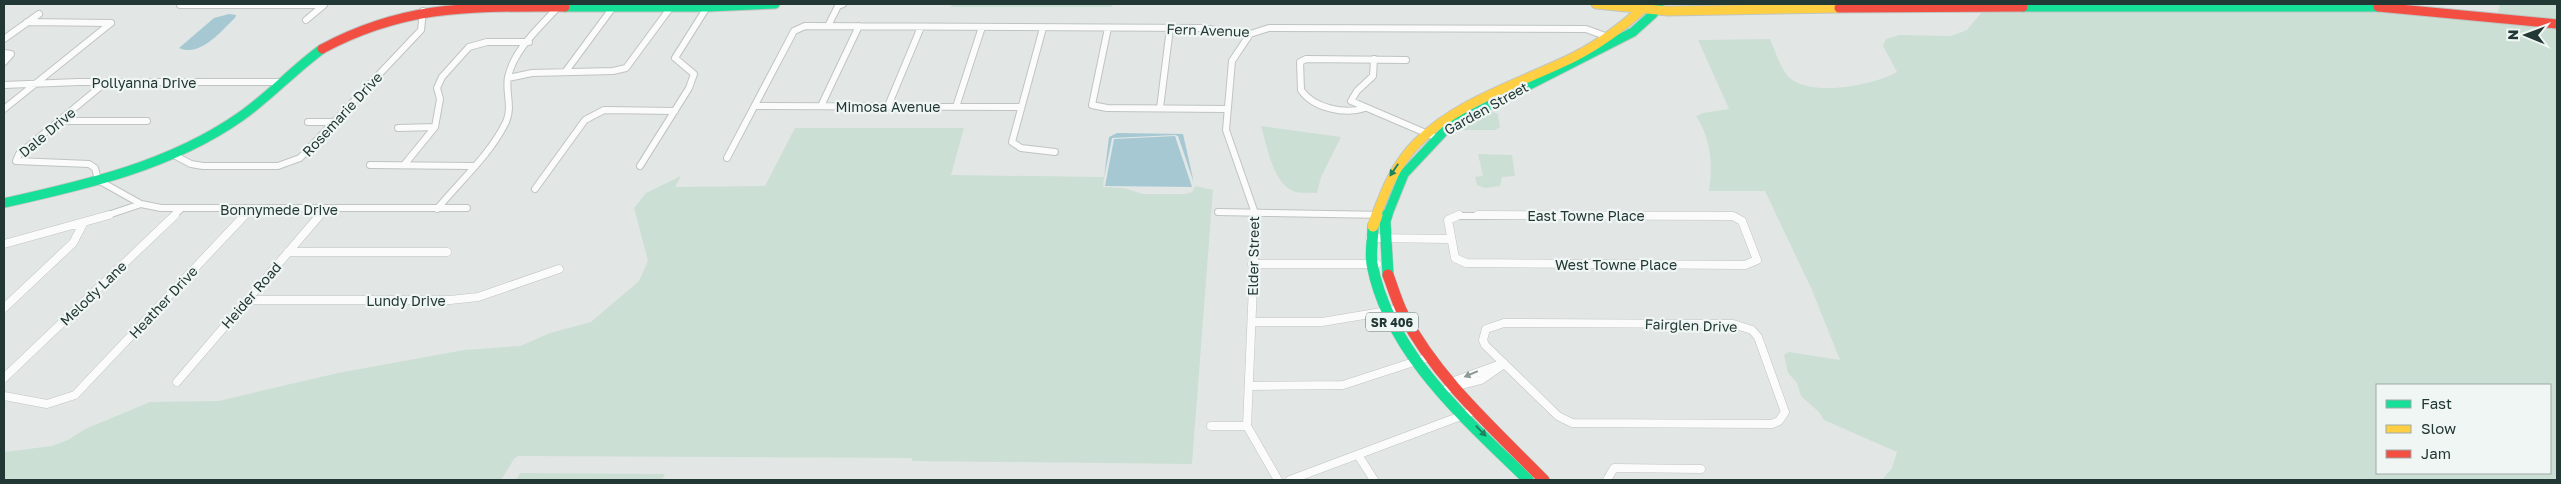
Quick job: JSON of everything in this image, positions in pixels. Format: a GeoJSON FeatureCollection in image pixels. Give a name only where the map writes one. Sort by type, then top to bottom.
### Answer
{"type":"FeatureCollection","features":[{"type":"Feature","properties":{"kind":"street"},"geometry":{"type":"LineString","coordinates":[[4,203],[98,180],[172,154],[250,111],[325,47],[350,33],[380,21],[431,8],[504,5],[670,7],[775,4]]}},
{"type":"Feature","properties":{"kind":"street"},"geometry":{"type":"LineString","coordinates":[[828,26],[839,4]]}},
{"type":"Feature","properties":{"kind":"street"},"geometry":{"type":"LineString","coordinates":[[1596,4],[1716,9],[1987,5],[2344,6],[2424,9],[2557,24]]}},
{"type":"Feature","properties":{"kind":"street"},"geometry":{"type":"LineString","coordinates":[[180,5],[324,5],[306,20]]}},
{"type":"Feature","properties":{"kind":"street"},"geometry":{"type":"LineString","coordinates":[[640,166],[689,88],[694,74],[675,58],[708,5]]}},
{"type":"Feature","properties":{"kind":"street"},"geometry":{"type":"LineString","coordinates":[[437,209],[507,121],[510,110],[508,78],[513,65],[558,6]]}},
{"type":"Feature","properties":{"kind":"street"},"geometry":{"type":"LineString","coordinates":[[566,71],[614,6]]}},
{"type":"Feature","properties":{"kind":"street"},"geometry":{"type":"LineString","coordinates":[[1546,72],[1561,60],[1608,37],[1632,22],[1651,6]]}},
{"type":"Feature","properties":{"kind":"street","name":"Garden Street"},"geometry":{"type":"LineString","coordinates":[[1528,480],[1465,415],[1406,348],[1387,312],[1377,287],[1370,238],[1374,215],[1384,184],[1400,161],[1461,110],[1633,32],[1651,6]]}},
{"type":"Feature","properties":{"kind":"street"},"geometry":{"type":"LineString","coordinates":[[508,78],[532,73],[613,71],[626,68],[670,7]]}},
{"type":"Feature","properties":{"kind":"street","name":"Rosemarie Drive"},"geometry":{"type":"LineString","coordinates":[[172,154],[191,164],[203,166],[278,166],[300,158],[421,30],[431,8]]}},
{"type":"Feature","properties":{"kind":"street"},"geometry":{"type":"LineString","coordinates":[[4,39],[39,14]]}},
{"type":"Feature","properties":{"kind":"street"},"geometry":{"type":"LineString","coordinates":[[4,109],[111,23],[27,22]]}},
{"type":"Feature","properties":{"kind":"street","name":"Fern Avenue"},"geometry":{"type":"LineString","coordinates":[[755,106],[794,31],[805,26],[1200,28],[1250,34],[1269,28],[1586,30],[1608,37]]}},
{"type":"Feature","properties":{"kind":"street"},"geometry":{"type":"LineString","coordinates":[[821,106],[859,26]]}},
{"type":"Feature","properties":{"kind":"street"},"geometry":{"type":"LineString","coordinates":[[888,106],[921,27]]}},
{"type":"Feature","properties":{"kind":"street"},"geometry":{"type":"LineString","coordinates":[[956,107],[982,27]]}},
{"type":"Feature","properties":{"kind":"street"},"geometry":{"type":"LineString","coordinates":[[1043,28],[1012,142],[1019,148],[1046,148],[1056,152]]}},
{"type":"Feature","properties":{"kind":"street"},"geometry":{"type":"LineString","coordinates":[[1108,28],[1092,105],[1107,108],[1227,109]]}},
{"type":"Feature","properties":{"kind":"street"},"geometry":{"type":"LineString","coordinates":[[1160,108],[1170,28]]}},
{"type":"Feature","properties":{"kind":"street","name":"Elder Street"},"geometry":{"type":"LineString","coordinates":[[1247,426],[1252,322],[1252,264],[1256,213],[1226,130],[1232,61],[1250,34]]}},
{"type":"Feature","properties":{"kind":"street"},"geometry":{"type":"LineString","coordinates":[[404,165],[435,127],[440,100],[437,88],[442,77],[468,47],[487,42],[529,42]]}},
{"type":"Feature","properties":{"kind":"street"},"geometry":{"type":"LineString","coordinates":[[4,53],[11,54],[4,62]]}},
{"type":"Feature","properties":{"kind":"street"},"geometry":{"type":"LineString","coordinates":[[1365,108],[1356,112],[1320,105],[1309,99],[1300,89],[1300,62],[1306,59],[1406,60]]}},
{"type":"Feature","properties":{"kind":"street"},"geometry":{"type":"LineString","coordinates":[[1374,60],[1373,76],[1357,91],[1351,101],[1431,136]]}},
{"type":"Feature","properties":{"kind":"street","name":"Garden Street"},"geometry":{"type":"LineString","coordinates":[[1544,480],[1454,386],[1429,357],[1400,309],[1386,265],[1383,239],[1386,215],[1398,182],[1431,136],[1532,83],[1546,72]]}},
{"type":"Feature","properties":{"kind":"street","name":"Pollyanna Drive"},"geometry":{"type":"LineString","coordinates":[[4,85],[106,82],[284,82]]}},
{"type":"Feature","properties":{"kind":"street","name":"Dale Drive"},"geometry":{"type":"LineString","coordinates":[[98,180],[96,168],[89,164],[22,163],[16,161],[19,154],[106,82]]}},
{"type":"Feature","properties":{"kind":"street"},"geometry":{"type":"LineString","coordinates":[[728,158],[755,106]]}},
{"type":"Feature","properties":{"kind":"street","name":"Mimosa Avenue"},"geometry":{"type":"LineString","coordinates":[[755,106],[1021,107]]}},
{"type":"Feature","properties":{"kind":"street"},"geometry":{"type":"LineString","coordinates":[[536,189],[585,120],[593,114],[604,110],[675,111]]}},
{"type":"Feature","properties":{"kind":"street"},"geometry":{"type":"LineString","coordinates":[[60,121],[147,121]]}},
{"type":"Feature","properties":{"kind":"street"},"geometry":{"type":"LineString","coordinates":[[308,122],[334,122]]}},
{"type":"Feature","properties":{"kind":"street"},"geometry":{"type":"LineString","coordinates":[[398,128],[435,127]]}},
{"type":"Feature","properties":{"kind":"street"},"geometry":{"type":"LineString","coordinates":[[370,165],[472,166]]}},
{"type":"Feature","properties":{"kind":"street","name":"Bonnymede Drive"},"geometry":{"type":"LineString","coordinates":[[98,180],[141,204],[161,208],[467,208]]}},
{"type":"Feature","properties":{"kind":"street"},"geometry":{"type":"LineString","coordinates":[[4,244],[83,224],[141,204]]}},
{"type":"Feature","properties":{"kind":"street","name":"Melody Lane"},"geometry":{"type":"LineString","coordinates":[[4,378],[182,208]]}},
{"type":"Feature","properties":{"kind":"street","name":"Heather Drive"},"geometry":{"type":"LineString","coordinates":[[4,396],[47,404],[74,395],[251,209]]}},
{"type":"Feature","properties":{"kind":"street","name":"Heider Road"},"geometry":{"type":"LineString","coordinates":[[177,382],[325,209]]}},
{"type":"Feature","properties":{"kind":"street"},"geometry":{"type":"LineString","coordinates":[[1218,212],[1386,215]]}},
{"type":"Feature","properties":{"kind":"street","name":"East Towne Place"},"geometry":{"type":"LineString","coordinates":[[1450,239],[1448,220],[1459,215],[1733,216],[1742,222]]}},
{"type":"Feature","properties":{"kind":"street","name":"West Towne Place"},"geometry":{"type":"LineString","coordinates":[[1450,239],[1455,258],[1466,263],[1751,264],[1757,260],[1742,222]]}},
{"type":"Feature","properties":{"kind":"street"},"geometry":{"type":"LineString","coordinates":[[4,308],[73,243],[83,224]]}},
{"type":"Feature","properties":{"kind":"street"},"geometry":{"type":"LineString","coordinates":[[1370,238],[1450,239]]}},
{"type":"Feature","properties":{"kind":"street"},"geometry":{"type":"LineString","coordinates":[[288,252],[447,252]]}},
{"type":"Feature","properties":{"kind":"street"},"geometry":{"type":"LineString","coordinates":[[1252,264],[1386,265]]}},
{"type":"Feature","properties":{"kind":"street","name":"Lundy Drive"},"geometry":{"type":"LineString","coordinates":[[247,300],[450,300],[478,297],[559,269]]}},
{"type":"Feature","properties":{"kind":"street"},"geometry":{"type":"LineString","coordinates":[[1252,322],[1322,322],[1400,309]]}},
{"type":"Feature","properties":{"kind":"street","name":"Fairglen Drive"},"geometry":{"type":"LineString","coordinates":[[1497,324],[1733,324],[1752,330],[1758,337],[1785,412],[1779,421],[1772,424],[1572,423],[1558,416],[1504,363],[1483,340],[1486,329],[1497,324]]}},
{"type":"Feature","properties":{"kind":"street"},"geometry":{"type":"LineString","coordinates":[[1249,386],[1343,385],[1429,357]]}},
{"type":"Feature","properties":{"kind":"street"},"geometry":{"type":"LineString","coordinates":[[1443,391],[1454,386],[1463,386],[1497,372],[1504,363]]}},
{"type":"Feature","properties":{"kind":"street"},"geometry":{"type":"LineString","coordinates":[[1290,480],[1477,410]]}},
{"type":"Feature","properties":{"kind":"street"},"geometry":{"type":"LineString","coordinates":[[1211,426],[1247,426],[1278,480]]}},
{"type":"Feature","properties":{"kind":"street"},"geometry":{"type":"LineString","coordinates":[[1358,455],[1374,480]]}},
{"type":"Feature","properties":{"kind":"street"},"geometry":{"type":"LineString","coordinates":[[1607,480],[1614,468],[1700,469]]}},
{"type":"Feature","properties":{"kind":"green space"},"geometry":{"type":"Polygon","coordinates":[[[952,4],[1113,4],[1112,7],[951,7],[952,4]]]}},
{"type":"Feature","properties":{"kind":"green space"},"geometry":{"type":"Polygon","coordinates":[[[2500,4],[2557,4],[2557,23],[2497,16],[2500,4]]]}},
{"type":"Feature","properties":{"kind":"green space"},"geometry":{"type":"Polygon","coordinates":[[[2345,7],[2557,25],[2557,480],[1882,480],[1892,468],[1897,452],[1824,420],[1819,412],[1801,396],[1797,383],[1788,373],[1784,355],[1789,352],[1840,360],[1812,290],[1765,191],[1709,191],[1711,172],[1710,152],[1705,134],[1696,116],[1729,109],[1698,40],[1770,39],[1784,71],[1796,82],[1824,88],[1841,87],[1873,81],[1897,72],[1883,46],[1886,39],[1899,35],[1951,36],[1967,30],[1981,13],[1999,8],[2345,7]]]}},
{"type":"Feature","properties":{"kind":"green space"},"geometry":{"type":"Polygon","coordinates":[[[1490,111],[1498,114],[1500,127],[1496,130],[1460,130],[1460,125],[1490,111]]]}},
{"type":"Feature","properties":{"kind":"green space"},"geometry":{"type":"Polygon","coordinates":[[[1261,126],[1341,137],[1321,177],[1317,193],[1295,192],[1280,180],[1271,162],[1261,126]]]}},
{"type":"Feature","properties":{"kind":"green space"},"geometry":{"type":"Polygon","coordinates":[[[795,128],[964,128],[951,175],[1104,177],[1103,187],[1124,188],[1143,194],[1186,194],[1192,192],[1195,186],[1213,190],[1192,464],[913,461],[911,458],[518,456],[514,459],[501,480],[4,480],[4,452],[52,446],[68,440],[85,429],[150,402],[218,401],[338,373],[464,350],[520,346],[550,333],[591,322],[639,281],[648,261],[634,208],[646,193],[681,176],[675,187],[765,186],[795,128]]]}},
{"type":"Feature","properties":{"kind":"green space"},"geometry":{"type":"Polygon","coordinates":[[[1478,154],[1512,155],[1515,176],[1502,177],[1500,186],[1485,188],[1477,185],[1475,177],[1483,176],[1478,154]]]}},
{"type":"Feature","properties":{"kind":"green space"},"geometry":{"type":"Polygon","coordinates":[[[520,473],[665,474],[662,480],[516,480],[520,473]]]}},
{"type":"Feature","properties":{"kind":"water"},"geometry":{"type":"Polygon","coordinates":[[[229,14],[236,15],[235,18],[203,46],[187,50],[179,48],[214,18],[229,14]]]}},
{"type":"Feature","properties":{"kind":"water"},"geometry":{"type":"Polygon","coordinates":[[[1117,133],[1183,134],[1194,183],[1178,136],[1175,135],[1112,138],[1104,178],[1109,137],[1117,133]]]}},
{"type":"Feature","properties":{"kind":"water"},"geometry":{"type":"Polygon","coordinates":[[[1175,136],[1192,187],[1105,186],[1114,139],[1175,136]]]}},
{"type":"Feature","properties":{"kind":"traffic: fast"},"geometry":{"type":"LineString","coordinates":[[565,7],[707,7],[775,4]]}},
{"type":"Feature","properties":{"kind":"traffic: fast"},"geometry":{"type":"LineString","coordinates":[[1388,275],[1386,268],[1385,221],[1404,174],[1449,126],[1633,32],[1653,14],[1659,4]]}},
{"type":"Feature","properties":{"kind":"traffic: fast"},"geometry":{"type":"LineString","coordinates":[[2023,7],[2378,7]]}},
{"type":"Feature","properties":{"kind":"traffic: fast"},"geometry":{"type":"LineString","coordinates":[[4,203],[96,181],[126,172],[185,149],[239,118],[322,49]]}},
{"type":"Feature","properties":{"kind":"traffic: fast"},"geometry":{"type":"LineString","coordinates":[[1373,226],[1372,262],[1381,298],[1398,332],[1421,366],[1448,398],[1528,480]]}},
{"type":"Feature","properties":{"kind":"traffic: slow"},"geometry":{"type":"LineString","coordinates":[[1596,4],[1668,11],[1839,8]]}},
{"type":"Feature","properties":{"kind":"traffic: slow"},"geometry":{"type":"LineString","coordinates":[[1373,226],[1390,179],[1417,143],[1451,116],[1491,95],[1575,57],[1614,34],[1648,4]]}},
{"type":"Feature","properties":{"kind":"traffic: jam"},"geometry":{"type":"LineString","coordinates":[[322,49],[351,33],[380,22],[410,15],[439,10],[470,8],[565,7]]}},
{"type":"Feature","properties":{"kind":"traffic: jam"},"geometry":{"type":"LineString","coordinates":[[1839,8],[2023,7]]}},
{"type":"Feature","properties":{"kind":"traffic: jam"},"geometry":{"type":"LineString","coordinates":[[2378,7],[2407,8],[2557,24]]}},
{"type":"Feature","properties":{"kind":"traffic: jam"},"geometry":{"type":"LineString","coordinates":[[1388,275],[1403,314],[1432,360],[1468,402],[1544,480]]}}]}
